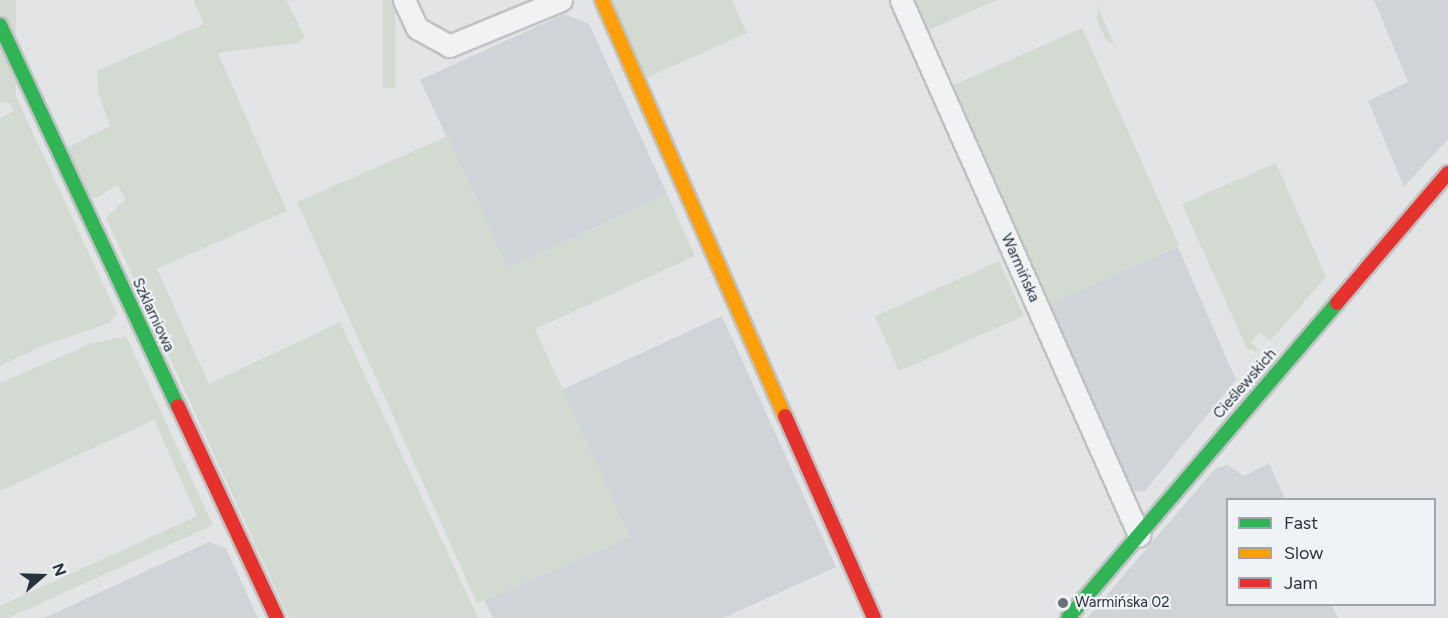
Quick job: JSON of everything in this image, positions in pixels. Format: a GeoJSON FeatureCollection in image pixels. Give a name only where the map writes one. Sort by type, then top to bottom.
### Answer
{"type":"FeatureCollection","features":[{"type":"Feature","properties":{"kind":"street"},"geometry":{"type":"LineString","coordinates":[[404,0],[417,28],[449,46],[561,0]]}},
{"type":"Feature","properties":{"kind":"street"},"geometry":{"type":"LineString","coordinates":[[602,0],[874,618]]}},
{"type":"Feature","properties":{"kind":"street","name":"Warmińska"},"geometry":{"type":"LineString","coordinates":[[901,0],[1139,535]]}},
{"type":"Feature","properties":{"kind":"street","name":"Szklarniowa"},"geometry":{"type":"LineString","coordinates":[[0,25],[277,618]]}},
{"type":"Feature","properties":{"kind":"street","name":"Cieślewskich"},"geometry":{"type":"LineString","coordinates":[[1068,618],[1448,173]]}},
{"type":"Feature","properties":{"kind":"shaded area"},"geometry":{"type":"Polygon","coordinates":[[[0,0],[16,0],[16,103],[0,103],[0,0]]]}},
{"type":"Feature","properties":{"kind":"shaded area"},"geometry":{"type":"Polygon","coordinates":[[[193,0],[286,0],[305,37],[297,43],[218,53],[287,211],[157,269],[209,384],[340,322],[478,618],[289,618],[106,218],[125,199],[118,185],[98,197],[90,197],[67,148],[110,126],[98,92],[97,71],[204,24],[193,0]]]}},
{"type":"Feature","properties":{"kind":"shaded area"},"geometry":{"type":"Polygon","coordinates":[[[383,0],[395,0],[395,88],[383,88],[383,0]]]}},
{"type":"Feature","properties":{"kind":"shaded area"},"geometry":{"type":"Polygon","coordinates":[[[612,0],[732,0],[747,33],[646,78],[612,0]]]}},
{"type":"Feature","properties":{"kind":"shaded area"},"geometry":{"type":"Polygon","coordinates":[[[915,0],[997,0],[928,30],[915,0]]]}},
{"type":"Feature","properties":{"kind":"shaded area"},"geometry":{"type":"Polygon","coordinates":[[[1099,0],[1099,9],[1114,45],[1106,40],[1097,20],[1099,0]]]}},
{"type":"Feature","properties":{"kind":"shaded area"},"geometry":{"type":"Polygon","coordinates":[[[1374,0],[1448,0],[1448,139],[1404,187],[1368,101],[1408,82],[1374,0]]]}},
{"type":"Feature","properties":{"kind":"shaded area"},"geometry":{"type":"Polygon","coordinates":[[[564,14],[589,24],[667,194],[508,268],[420,80],[564,14]]]}},
{"type":"Feature","properties":{"kind":"shaded area"},"geometry":{"type":"Polygon","coordinates":[[[1082,28],[1179,246],[1049,304],[952,86],[1082,28]]]}},
{"type":"Feature","properties":{"kind":"shaded area"},"geometry":{"type":"Polygon","coordinates":[[[0,62],[117,314],[109,323],[40,347],[0,366],[0,118],[14,111],[0,79],[0,62]]]}},
{"type":"Feature","properties":{"kind":"shaded area"},"geometry":{"type":"Polygon","coordinates":[[[448,136],[508,268],[667,194],[695,256],[535,329],[630,537],[477,603],[297,202],[448,136]]]}},
{"type":"Feature","properties":{"kind":"shaded area"},"geometry":{"type":"Polygon","coordinates":[[[1276,163],[1326,277],[1270,341],[1259,332],[1251,342],[1260,351],[1247,349],[1182,204],[1276,163]]]}},
{"type":"Feature","properties":{"kind":"shaded area"},"geometry":{"type":"Polygon","coordinates":[[[1178,247],[1236,380],[1144,492],[1129,490],[1048,304],[1178,247]]]}},
{"type":"Feature","properties":{"kind":"shaded area"},"geometry":{"type":"Polygon","coordinates":[[[999,261],[1023,316],[899,371],[875,316],[999,261]]]}},
{"type":"Feature","properties":{"kind":"shaded area"},"geometry":{"type":"Polygon","coordinates":[[[722,316],[836,567],[723,618],[493,618],[484,600],[630,537],[561,390],[722,316]]]}},
{"type":"Feature","properties":{"kind":"shaded area"},"geometry":{"type":"Polygon","coordinates":[[[126,336],[213,525],[8,618],[0,618],[0,606],[197,516],[154,420],[0,491],[0,383],[90,344],[126,336]]]}},
{"type":"Feature","properties":{"kind":"shaded area"},"geometry":{"type":"Polygon","coordinates":[[[1269,463],[1285,498],[1226,498],[1226,606],[1332,606],[1338,618],[1087,618],[1216,468],[1227,465],[1244,476],[1269,463]]]}},
{"type":"Feature","properties":{"kind":"shaded area"},"geometry":{"type":"Polygon","coordinates":[[[209,542],[226,548],[258,618],[44,618],[209,542]]]}},
{"type":"Feature","properties":{"kind":"traffic: fast"},"geometry":{"type":"LineString","coordinates":[[0,25],[178,406]]}},
{"type":"Feature","properties":{"kind":"traffic: fast"},"geometry":{"type":"LineString","coordinates":[[1068,618],[1337,303]]}},
{"type":"Feature","properties":{"kind":"traffic: slow"},"geometry":{"type":"LineString","coordinates":[[602,0],[785,416]]}},
{"type":"Feature","properties":{"kind":"traffic: jam"},"geometry":{"type":"LineString","coordinates":[[1337,303],[1448,173]]}},
{"type":"Feature","properties":{"kind":"traffic: jam"},"geometry":{"type":"LineString","coordinates":[[178,406],[277,618]]}},
{"type":"Feature","properties":{"kind":"traffic: jam"},"geometry":{"type":"LineString","coordinates":[[785,416],[874,618]]}},
{"type":"Feature","properties":{"kind":"place","name":"Warmińska 02"},"geometry":{"type":"Point","coordinates":[1063,603]}}]}
